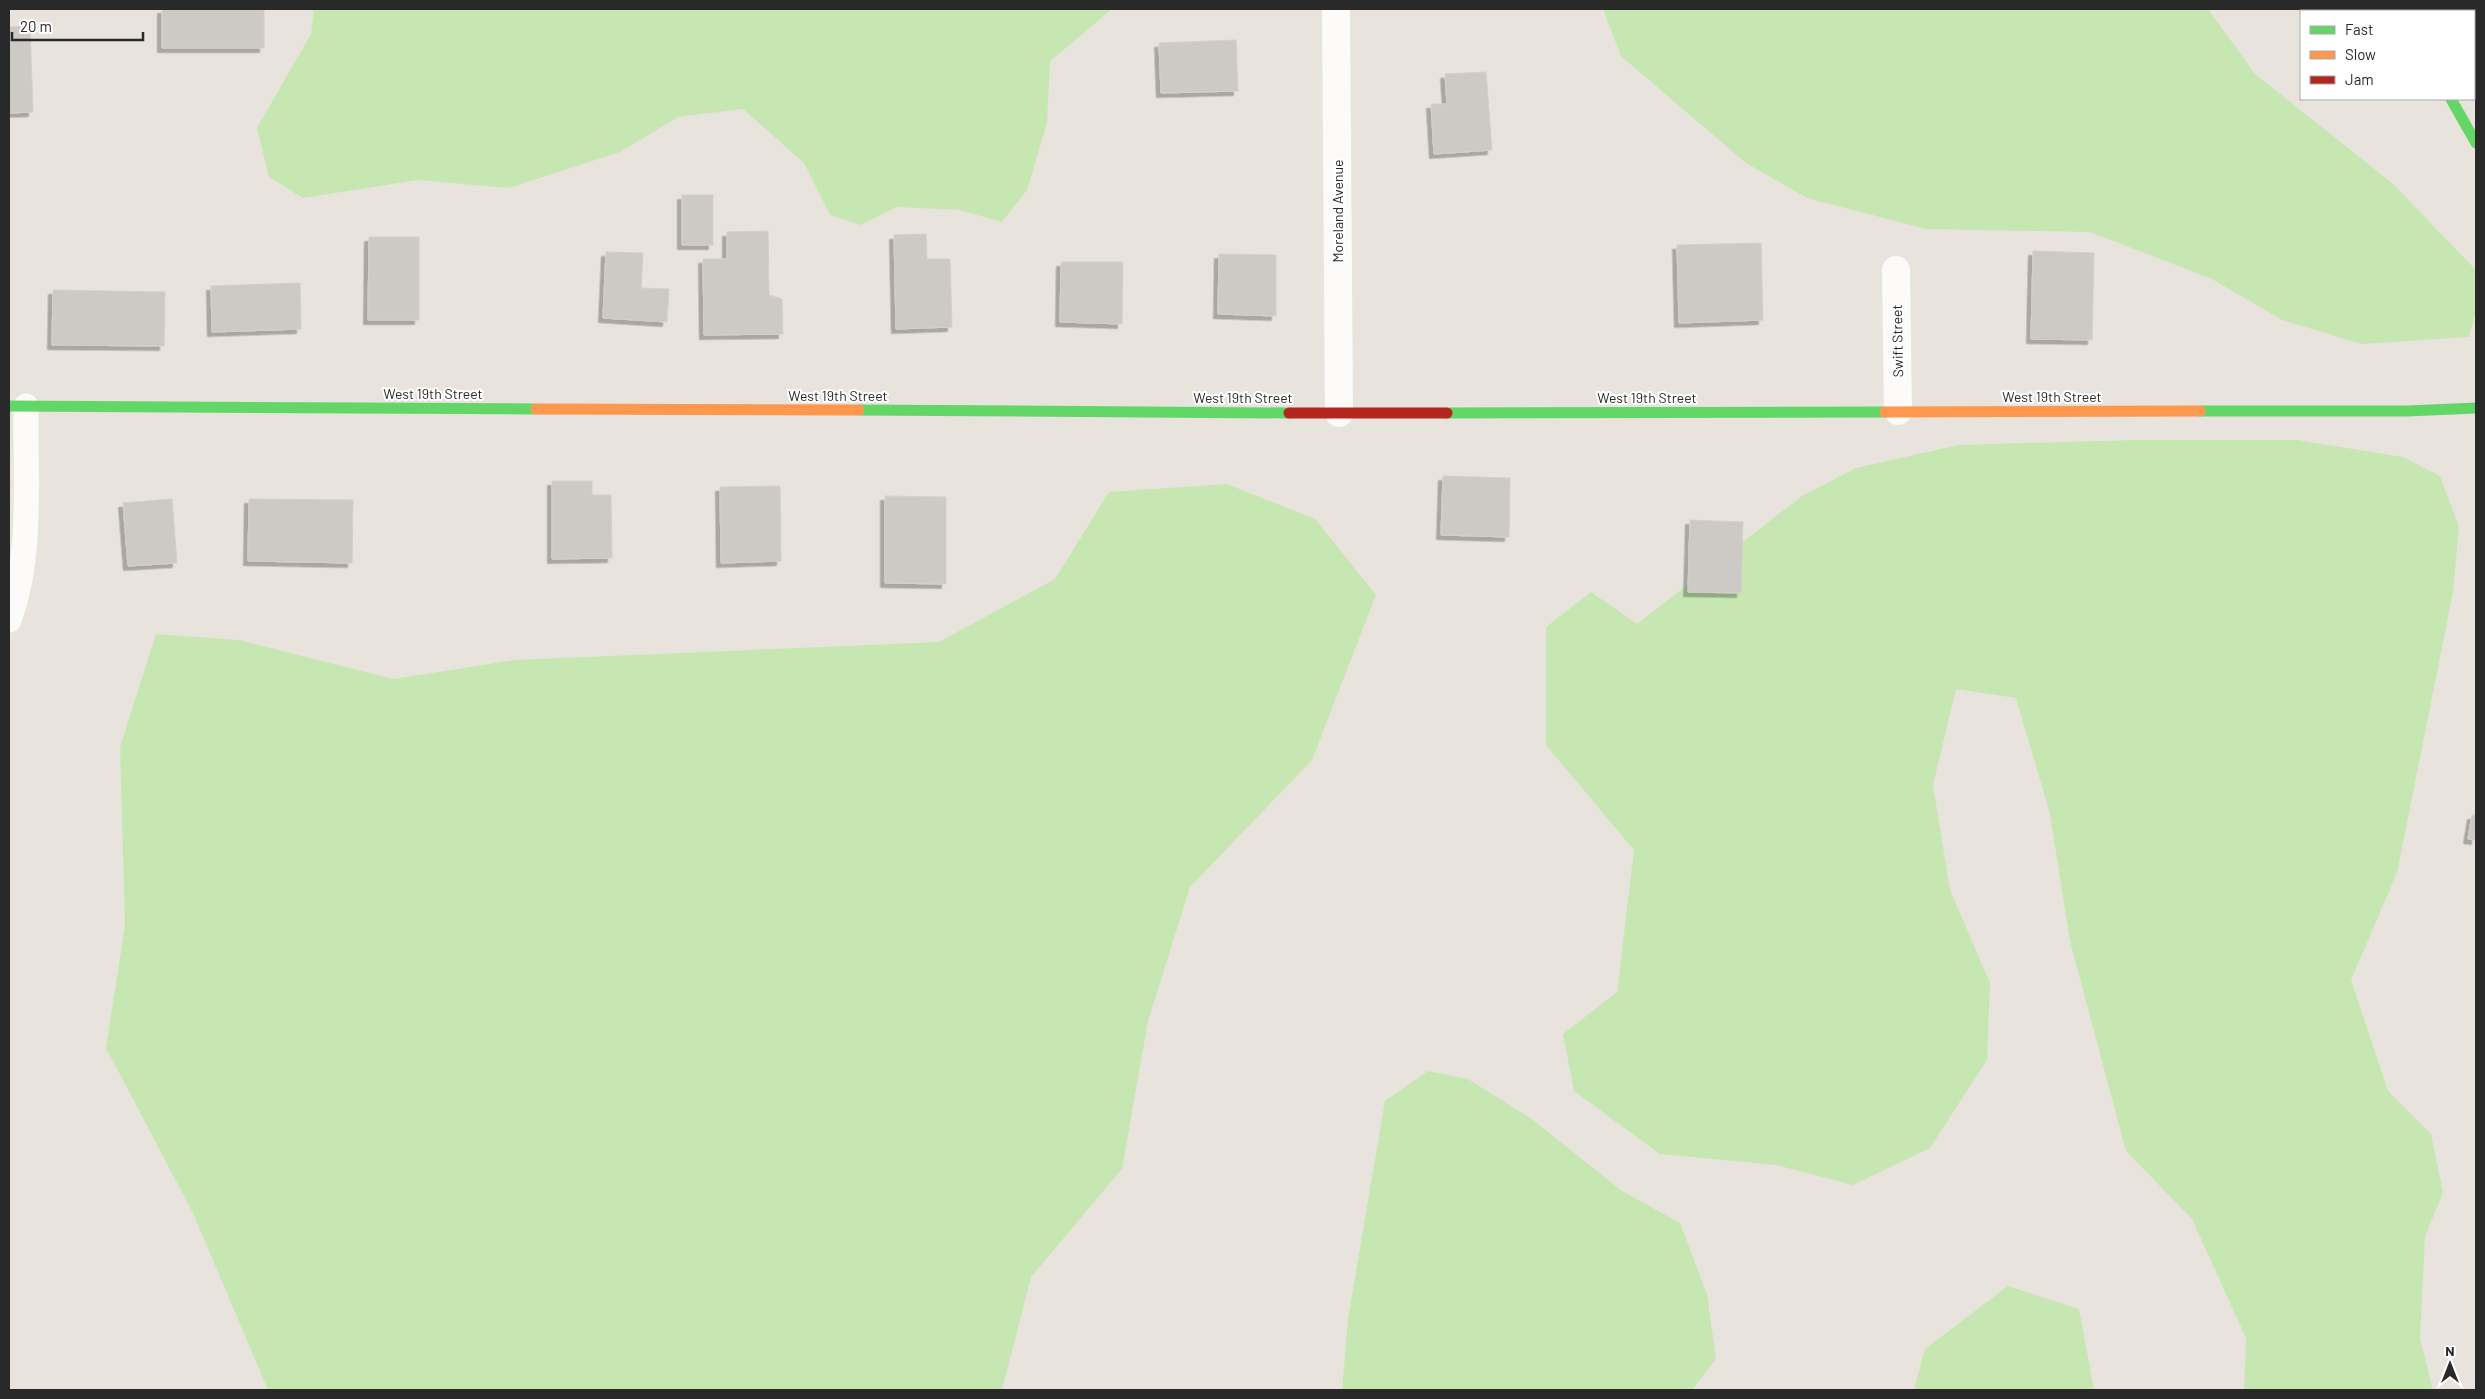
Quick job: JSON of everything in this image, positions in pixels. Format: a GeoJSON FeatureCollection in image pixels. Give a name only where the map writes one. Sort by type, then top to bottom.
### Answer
{"type":"FeatureCollection","features":[{"type":"Feature","properties":{"kind":"street","name":"Moreland Avenue"},"geometry":{"type":"LineString","coordinates":[[1336,9],[1338,413]]}},
{"type":"Feature","properties":{"kind":"street"},"geometry":{"type":"LineString","coordinates":[[2452,100],[2476,143]]}},
{"type":"Feature","properties":{"kind":"street","name":"Swift Street"},"geometry":{"type":"LineString","coordinates":[[1896,270],[1898,411]]}},
{"type":"Feature","properties":{"kind":"street","name":"West 19th Street"},"geometry":{"type":"LineString","coordinates":[[17,406],[1338,413],[2397,411],[2476,408]]}},
{"type":"Feature","properties":{"kind":"lane"},"geometry":{"type":"LineString","coordinates":[[9,620],[17,598],[24,558],[17,406]]}},
{"type":"Feature","properties":{"kind":"green space"},"geometry":{"type":"Polygon","coordinates":[[[314,9],[1112,9],[1050,61],[1047,123],[1027,190],[1002,222],[959,210],[897,207],[860,225],[830,215],[804,163],[743,109],[678,117],[620,152],[509,188],[418,180],[303,198],[269,177],[257,128],[311,34],[314,9]]]}},
{"type":"Feature","properties":{"kind":"green space"},"geometry":{"type":"Polygon","coordinates":[[[1603,9],[2208,9],[2255,74],[2392,183],[2476,270],[2476,310],[2469,337],[2362,344],[2282,320],[2212,279],[2090,232],[1926,229],[1807,198],[1746,163],[1621,56],[1603,9]]]}},
{"type":"Feature","properties":{"kind":"green space"},"geometry":{"type":"Polygon","coordinates":[[[2135,440],[2297,440],[2403,457],[2440,476],[2459,527],[2453,592],[2397,873],[2351,980],[2388,1091],[2431,1134],[2443,1193],[2425,1236],[2420,1338],[2433,1390],[2244,1390],[2246,1338],[2192,1219],[2126,1151],[2070,941],[2050,814],[2016,698],[1956,689],[1933,785],[1950,890],[1990,983],[1987,1060],[1930,1148],[1853,1185],[1776,1165],[1660,1154],[1574,1091],[1563,1034],[1617,992],[1634,850],[1546,745],[1546,627],[1591,592],[1637,624],[1802,496],[1856,468],[1959,445],[2135,440]]]}},
{"type":"Feature","properties":{"kind":"green space"},"geometry":{"type":"Polygon","coordinates":[[[1227,484],[1315,519],[1376,595],[1312,760],[1190,887],[1148,1021],[1122,1169],[1031,1277],[1002,1390],[268,1390],[193,1213],[106,1048],[125,926],[120,747],[156,634],[239,640],[394,679],[514,660],[939,642],[1055,579],[1109,492],[1227,484]]]}},
{"type":"Feature","properties":{"kind":"green space"},"geometry":{"type":"Polygon","coordinates":[[[1428,1071],[1468,1079],[1533,1120],[1622,1191],[1680,1223],[1707,1294],[1716,1359],[1692,1390],[1342,1390],[1348,1319],[1385,1101],[1428,1071]]]}},
{"type":"Feature","properties":{"kind":"green space"},"geometry":{"type":"Polygon","coordinates":[[[2008,1286],[2079,1309],[2094,1390],[1914,1390],[1925,1349],[2008,1286]]]}},
{"type":"Feature","properties":{"kind":"building"},"geometry":{"type":"Polygon","coordinates":[[[162,9],[264,9],[264,48],[162,48],[162,9]]]}},
{"type":"Feature","properties":{"kind":"building"},"geometry":{"type":"Polygon","coordinates":[[[30,26],[33,112],[9,113],[9,27],[30,26]]]}},
{"type":"Feature","properties":{"kind":"building"},"geometry":{"type":"Polygon","coordinates":[[[1236,40],[1238,91],[1161,93],[1159,43],[1236,40]]]}},
{"type":"Feature","properties":{"kind":"building"},"geometry":{"type":"Polygon","coordinates":[[[1486,72],[1492,150],[1434,154],[1431,104],[1447,104],[1445,74],[1486,72]]]}},
{"type":"Feature","properties":{"kind":"building"},"geometry":{"type":"Polygon","coordinates":[[[682,195],[713,195],[713,245],[682,245],[682,195]]]}},
{"type":"Feature","properties":{"kind":"building"},"geometry":{"type":"Polygon","coordinates":[[[768,231],[769,295],[782,299],[783,334],[704,335],[703,259],[727,259],[727,232],[768,231]]]}},
{"type":"Feature","properties":{"kind":"building"},"geometry":{"type":"Polygon","coordinates":[[[926,234],[927,259],[950,259],[952,327],[896,329],[894,235],[926,234]]]}},
{"type":"Feature","properties":{"kind":"building"},"geometry":{"type":"Polygon","coordinates":[[[369,237],[419,237],[419,320],[368,320],[369,237]]]}},
{"type":"Feature","properties":{"kind":"building"},"geometry":{"type":"Polygon","coordinates":[[[1761,243],[1763,320],[1679,323],[1677,245],[1761,243]]]}},
{"type":"Feature","properties":{"kind":"building"},"geometry":{"type":"Polygon","coordinates":[[[2033,251],[2094,253],[2092,340],[2031,339],[2033,251]]]}},
{"type":"Feature","properties":{"kind":"building"},"geometry":{"type":"Polygon","coordinates":[[[606,252],[643,253],[641,288],[669,289],[667,322],[603,318],[606,252]]]}},
{"type":"Feature","properties":{"kind":"building"},"geometry":{"type":"Polygon","coordinates":[[[1219,254],[1276,255],[1276,316],[1218,314],[1219,254]]]}},
{"type":"Feature","properties":{"kind":"building"},"geometry":{"type":"Polygon","coordinates":[[[1061,262],[1123,262],[1122,324],[1060,322],[1061,262]]]}},
{"type":"Feature","properties":{"kind":"building"},"geometry":{"type":"Polygon","coordinates":[[[300,283],[301,329],[212,332],[211,286],[300,283]]]}},
{"type":"Feature","properties":{"kind":"building"},"geometry":{"type":"Polygon","coordinates":[[[53,290],[165,292],[164,346],[52,345],[53,290]]]}},
{"type":"Feature","properties":{"kind":"building"},"geometry":{"type":"Polygon","coordinates":[[[1443,476],[1510,478],[1509,537],[1441,535],[1443,476]]]}},
{"type":"Feature","properties":{"kind":"building"},"geometry":{"type":"Polygon","coordinates":[[[552,481],[592,481],[592,495],[611,495],[612,558],[552,559],[552,481]]]}},
{"type":"Feature","properties":{"kind":"building"},"geometry":{"type":"Polygon","coordinates":[[[780,486],[781,561],[721,563],[720,487],[780,486]]]}},
{"type":"Feature","properties":{"kind":"building"},"geometry":{"type":"Polygon","coordinates":[[[885,496],[946,497],[946,584],[885,583],[885,496]]]}},
{"type":"Feature","properties":{"kind":"building"},"geometry":{"type":"Polygon","coordinates":[[[172,499],[177,563],[128,566],[123,503],[172,499]]]}},
{"type":"Feature","properties":{"kind":"building"},"geometry":{"type":"Polygon","coordinates":[[[249,499],[353,500],[352,563],[248,561],[249,499]]]}},
{"type":"Feature","properties":{"kind":"building"},"geometry":{"type":"Polygon","coordinates":[[[1690,520],[1743,522],[1741,593],[1688,592],[1690,520]]]}},
{"type":"Feature","properties":{"kind":"building"},"geometry":{"type":"Polygon","coordinates":[[[2472,815],[2476,815],[2476,840],[2468,839],[2472,815]]]}},
{"type":"Feature","properties":{"kind":"traffic: fast"},"geometry":{"type":"LineString","coordinates":[[2452,100],[2476,143]]}},
{"type":"Feature","properties":{"kind":"traffic: fast"},"geometry":{"type":"LineString","coordinates":[[9,406],[536,409]]}},
{"type":"Feature","properties":{"kind":"traffic: fast"},"geometry":{"type":"LineString","coordinates":[[2200,411],[2407,411],[2476,408]]}},
{"type":"Feature","properties":{"kind":"traffic: fast"},"geometry":{"type":"LineString","coordinates":[[859,410],[1289,413]]}},
{"type":"Feature","properties":{"kind":"traffic: fast"},"geometry":{"type":"LineString","coordinates":[[1447,413],[1885,412]]}},
{"type":"Feature","properties":{"kind":"traffic: slow"},"geometry":{"type":"LineString","coordinates":[[536,409],[859,410]]}},
{"type":"Feature","properties":{"kind":"traffic: slow"},"geometry":{"type":"LineString","coordinates":[[1885,412],[2200,411]]}},
{"type":"Feature","properties":{"kind":"traffic: jam"},"geometry":{"type":"LineString","coordinates":[[1289,413],[1447,413]]}}]}
